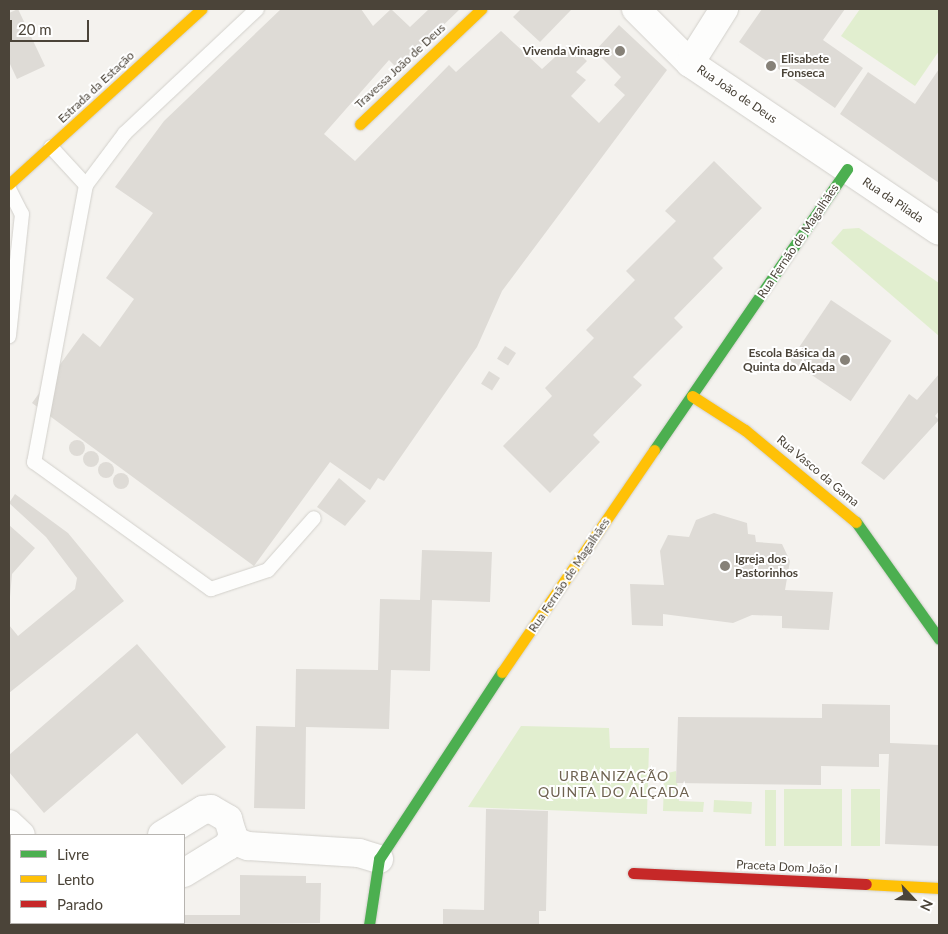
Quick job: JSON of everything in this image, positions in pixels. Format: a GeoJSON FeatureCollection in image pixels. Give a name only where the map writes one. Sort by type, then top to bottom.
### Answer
{"type":"FeatureCollection","features":[{"type":"Feature","properties":{"kind":"street","name":"Estrada da Estação"},"geometry":{"type":"LineString","coordinates":[[9,184],[202,9]]}},
{"type":"Feature","properties":{"kind":"street","name":"Travessa João de Deus"},"geometry":{"type":"LineString","coordinates":[[360,124],[481,9]]}},
{"type":"Feature","properties":{"kind":"street","name":"Rua João de Deus"},"geometry":{"type":"LineString","coordinates":[[636,9],[690,63],[848,169]]}},
{"type":"Feature","properties":{"kind":"street"},"geometry":{"type":"LineString","coordinates":[[690,63],[724,9]]}},
{"type":"Feature","properties":{"kind":"street","name":"Rua da Pilada"},"geometry":{"type":"LineString","coordinates":[[848,169],[939,231]]}},
{"type":"Feature","properties":{"kind":"street","name":"Rua Fernão de Magalhães"},"geometry":{"type":"LineString","coordinates":[[379,859],[400,822],[848,169]]}},
{"type":"Feature","properties":{"kind":"street","name":"Rua Vasco da Gama"},"geometry":{"type":"LineString","coordinates":[[692,396],[745,430],[836,501],[866,532],[939,639]]}},
{"type":"Feature","properties":{"kind":"street"},"geometry":{"type":"LineString","coordinates":[[164,834],[211,809],[228,819],[232,840]]}},
{"type":"Feature","properties":{"kind":"street"},"geometry":{"type":"LineString","coordinates":[[9,824],[19,834]]}},
{"type":"Feature","properties":{"kind":"street"},"geometry":{"type":"LineString","coordinates":[[232,840],[248,846],[359,853],[379,859],[369,925]]}},
{"type":"Feature","properties":{"kind":"street"},"geometry":{"type":"LineString","coordinates":[[185,872],[232,840]]}},
{"type":"Feature","properties":{"kind":"street","name":"Praceta Dom João I"},"geometry":{"type":"LineString","coordinates":[[633,874],[939,888]]}},
{"type":"Feature","properties":{"kind":"lane"},"geometry":{"type":"LineString","coordinates":[[257,9],[125,132],[86,185],[34,462],[211,589],[268,570],[314,518]]}},
{"type":"Feature","properties":{"kind":"lane"},"geometry":{"type":"LineString","coordinates":[[51,147],[86,185]]}},
{"type":"Feature","properties":{"kind":"lane"},"geometry":{"type":"LineString","coordinates":[[9,189],[22,214],[9,336]]}},
{"type":"Feature","properties":{"kind":"green space"},"geometry":{"type":"Polygon","coordinates":[[[860,9],[939,9],[939,51],[915,86],[841,36],[860,9]]]}},
{"type":"Feature","properties":{"kind":"green space"},"geometry":{"type":"Polygon","coordinates":[[[859,228],[939,283],[939,336],[831,243],[843,229],[859,228]]]}},
{"type":"Feature","properties":{"kind":"green space"},"geometry":{"type":"Polygon","coordinates":[[[521,726],[609,728],[610,748],[649,748],[647,814],[468,807],[521,726]]]}},
{"type":"Feature","properties":{"kind":"green space"},"geometry":{"type":"Polygon","coordinates":[[[676,771],[679,801],[704,802],[703,812],[663,811],[664,783],[668,773],[676,771]]]}},
{"type":"Feature","properties":{"kind":"green space"},"geometry":{"type":"Polygon","coordinates":[[[784,789],[842,789],[842,846],[784,846],[784,789]]]}},
{"type":"Feature","properties":{"kind":"green space"},"geometry":{"type":"Polygon","coordinates":[[[851,789],[880,789],[880,846],[851,846],[851,789]]]}},
{"type":"Feature","properties":{"kind":"green space"},"geometry":{"type":"Polygon","coordinates":[[[765,790],[776,790],[776,846],[765,846],[765,790]]]}},
{"type":"Feature","properties":{"kind":"green space"},"geometry":{"type":"Polygon","coordinates":[[[714,800],[752,802],[751,814],[713,812],[714,800]]]}},
{"type":"Feature","properties":{"kind":"building"},"geometry":{"type":"Polygon","coordinates":[[[18,9],[45,66],[17,79],[9,62],[9,13],[18,9]]]}},
{"type":"Feature","properties":{"kind":"building"},"geometry":{"type":"Polygon","coordinates":[[[281,9],[361,9],[373,26],[391,9],[410,27],[429,9],[460,9],[398,69],[389,60],[324,134],[355,161],[449,65],[456,72],[501,31],[542,69],[567,46],[578,52],[587,61],[576,72],[586,80],[571,96],[599,123],[625,95],[614,85],[621,77],[595,51],[619,25],[667,70],[502,291],[477,347],[384,481],[378,478],[370,490],[330,462],[254,566],[32,403],[83,333],[100,347],[134,299],[106,278],[153,213],[115,187],[164,121],[281,9]]]}},
{"type":"Feature","properties":{"kind":"building"},"geometry":{"type":"Polygon","coordinates":[[[521,9],[572,9],[540,42],[513,17],[521,9]]]}},
{"type":"Feature","properties":{"kind":"building"},"geometry":{"type":"Polygon","coordinates":[[[762,9],[845,9],[823,40],[863,68],[835,108],[739,42],[762,9]]]}},
{"type":"Feature","properties":{"kind":"building"},"geometry":{"type":"Polygon","coordinates":[[[939,69],[939,183],[840,114],[868,72],[915,104],[939,69]]]}},
{"type":"Feature","properties":{"kind":"building"},"geometry":{"type":"Polygon","coordinates":[[[714,161],[762,208],[713,258],[723,268],[674,318],[683,327],[633,377],[642,385],[593,435],[600,442],[550,493],[503,446],[552,396],[545,388],[594,338],[586,330],[635,280],[626,271],[676,221],[665,211],[714,161]]]}},
{"type":"Feature","properties":{"kind":"building"},"geometry":{"type":"Polygon","coordinates":[[[831,300],[892,341],[851,401],[790,361],[831,300]]]}},
{"type":"Feature","properties":{"kind":"building"},"geometry":{"type":"Polygon","coordinates":[[[505,346],[516,353],[508,366],[497,359],[505,346]]]}},
{"type":"Feature","properties":{"kind":"building"},"geometry":{"type":"Polygon","coordinates":[[[489,371],[500,378],[492,391],[481,384],[489,371]]]}},
{"type":"Feature","properties":{"kind":"building"},"geometry":{"type":"Polygon","coordinates":[[[939,374],[939,411],[935,416],[939,420],[884,480],[861,463],[909,394],[917,400],[939,374]]]}},
{"type":"Feature","properties":{"kind":"building"},"geometry":{"type":"Polygon","coordinates":[[[77,440],[83,442],[85,448],[83,454],[77,456],[71,454],[69,448],[71,442],[77,440]]]}},
{"type":"Feature","properties":{"kind":"building"},"geometry":{"type":"Polygon","coordinates":[[[91,451],[97,453],[99,459],[97,465],[91,467],[85,465],[83,459],[85,453],[91,451]]]}},
{"type":"Feature","properties":{"kind":"building"},"geometry":{"type":"Polygon","coordinates":[[[106,462],[112,464],[114,470],[112,476],[106,478],[100,476],[98,470],[100,464],[106,462]]]}},
{"type":"Feature","properties":{"kind":"building"},"geometry":{"type":"Polygon","coordinates":[[[121,473],[127,475],[129,481],[127,487],[121,489],[115,487],[113,481],[115,475],[121,473]]]}},
{"type":"Feature","properties":{"kind":"building"},"geometry":{"type":"Polygon","coordinates":[[[339,478],[366,501],[345,526],[317,507],[339,478]]]}},
{"type":"Feature","properties":{"kind":"building"},"geometry":{"type":"Polygon","coordinates":[[[15,494],[68,533],[124,601],[9,693],[9,625],[18,636],[75,589],[77,578],[46,537],[9,503],[15,494]]]}},
{"type":"Feature","properties":{"kind":"building","name":"Igreja dos Pastorinhos"},"geometry":{"type":"Polygon","coordinates":[[[714,513],[747,523],[748,534],[755,535],[756,542],[782,544],[790,561],[785,590],[833,592],[829,630],[782,628],[782,616],[752,615],[733,623],[663,614],[663,626],[632,625],[630,584],[664,585],[660,551],[668,535],[689,537],[696,520],[714,513]]]}},
{"type":"Feature","properties":{"kind":"building"},"geometry":{"type":"Polygon","coordinates":[[[9,525],[35,548],[12,574],[10,597],[9,525]]]}},
{"type":"Feature","properties":{"kind":"building"},"geometry":{"type":"Polygon","coordinates":[[[422,550],[492,552],[490,602],[432,600],[430,671],[391,670],[389,729],[306,727],[305,809],[254,808],[256,726],[295,727],[296,669],[378,670],[380,599],[420,600],[422,550]]]}},
{"type":"Feature","properties":{"kind":"building"},"geometry":{"type":"Polygon","coordinates":[[[137,644],[226,747],[182,785],[137,733],[44,813],[9,772],[9,755],[137,644]]]}},
{"type":"Feature","properties":{"kind":"building"},"geometry":{"type":"Polygon","coordinates":[[[822,704],[890,705],[890,743],[939,745],[939,846],[885,844],[889,754],[879,754],[879,767],[821,766],[821,785],[676,783],[678,717],[822,718],[822,704]]]}},
{"type":"Feature","properties":{"kind":"building"},"geometry":{"type":"Polygon","coordinates":[[[486,809],[548,811],[546,911],[539,911],[539,925],[443,925],[443,909],[484,910],[486,809]]]}},
{"type":"Feature","properties":{"kind":"building"},"geometry":{"type":"Polygon","coordinates":[[[240,875],[306,876],[306,883],[321,883],[320,923],[181,925],[185,924],[185,915],[240,915],[240,875]]]}},
{"type":"Feature","properties":{"kind":"traffic: fast"},"geometry":{"type":"LineString","coordinates":[[654,450],[847,169]]}},
{"type":"Feature","properties":{"kind":"traffic: fast"},"geometry":{"type":"LineString","coordinates":[[856,522],[939,639]]}},
{"type":"Feature","properties":{"kind":"traffic: fast"},"geometry":{"type":"LineString","coordinates":[[369,925],[379,859],[502,672]]}},
{"type":"Feature","properties":{"kind":"traffic: slow"},"geometry":{"type":"LineString","coordinates":[[9,184],[201,9]]}},
{"type":"Feature","properties":{"kind":"traffic: slow"},"geometry":{"type":"LineString","coordinates":[[360,124],[481,9]]}},
{"type":"Feature","properties":{"kind":"traffic: slow"},"geometry":{"type":"LineString","coordinates":[[692,396],[745,430],[856,522]]}},
{"type":"Feature","properties":{"kind":"traffic: slow"},"geometry":{"type":"LineString","coordinates":[[502,672],[654,450]]}},
{"type":"Feature","properties":{"kind":"traffic: slow"},"geometry":{"type":"LineString","coordinates":[[866,884],[939,888]]}},
{"type":"Feature","properties":{"kind":"traffic: jam"},"geometry":{"type":"LineString","coordinates":[[633,873],[866,884]]}},
{"type":"Feature","properties":{"kind":"place","name":"Vivenda Vinagre"},"geometry":{"type":"Point","coordinates":[620,51]}},
{"type":"Feature","properties":{"kind":"place","name":"Elisabete Fonseca"},"geometry":{"type":"Point","coordinates":[771,66]}},
{"type":"Feature","properties":{"kind":"place","name":"Escola Básica da Quinta do Alçada"},"geometry":{"type":"Point","coordinates":[845,360]}},
{"type":"Feature","properties":{"kind":"place","name":"Igreja dos Pastorinhos"},"geometry":{"type":"Point","coordinates":[725,566]}},
{"type":"Feature","properties":{"kind":"district","name":"URBANIZAÇÃO QUINTA DO ALÇADA"},"geometry":{"type":"Point","coordinates":[614,784]}}]}
